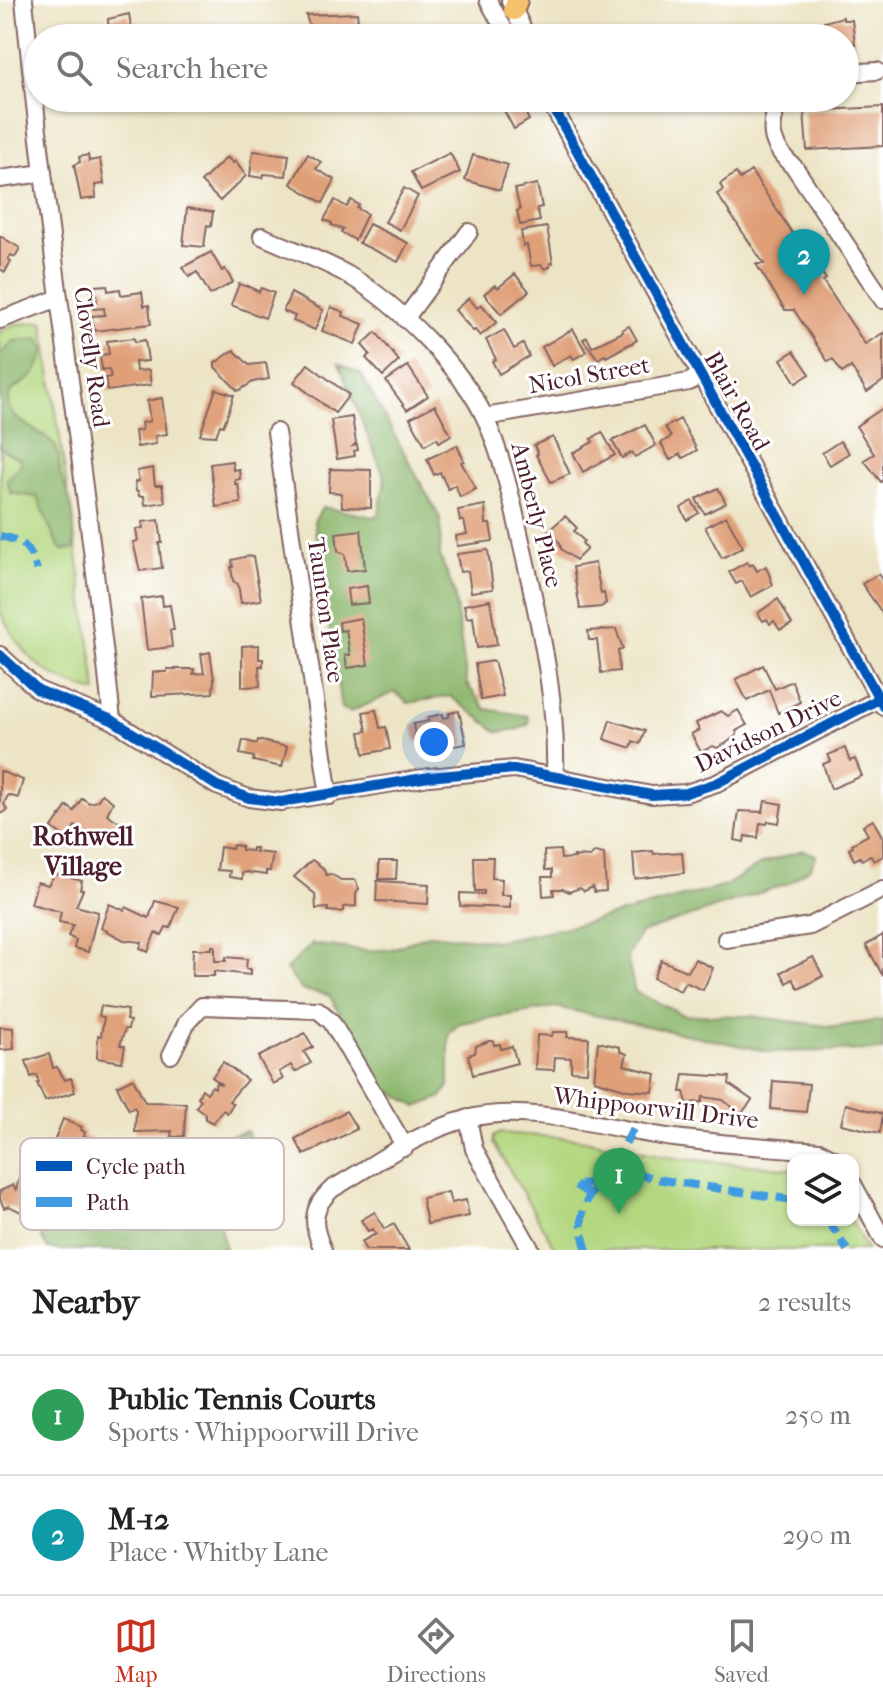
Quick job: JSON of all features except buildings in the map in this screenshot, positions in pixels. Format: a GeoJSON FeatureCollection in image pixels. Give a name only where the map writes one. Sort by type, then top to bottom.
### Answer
{"type":"FeatureCollection","features":[{"type":"Feature","properties":{"kind":"street","name":"Clovelly Road"},"geometry":{"type":"LineString","coordinates":[[24,0],[26,24]]}},
{"type":"Feature","properties":{"kind":"street"},"geometry":{"type":"LineString","coordinates":[[488,0],[501,24]]}},
{"type":"Feature","properties":{"kind":"street"},"geometry":{"type":"LineString","coordinates":[[514,3],[522,24]]}},
{"type":"Feature","properties":{"kind":"street"},"geometry":{"type":"LineString","coordinates":[[859,72],[877,71]]}},
{"type":"Feature","properties":{"kind":"street","name":"Clovelly Road"},"geometry":{"type":"LineString","coordinates":[[34,112],[95,558],[112,720]]}},
{"type":"Feature","properties":{"kind":"street","name":"Blair Road"},"geometry":{"type":"LineString","coordinates":[[558,112],[881,702]]}},
{"type":"Feature","properties":{"kind":"street"},"geometry":{"type":"LineString","coordinates":[[774,112],[771,120],[777,152],[795,168],[883,300]]}},
{"type":"Feature","properties":{"kind":"street"},"geometry":{"type":"LineString","coordinates":[[0,179],[43,173]]}},
{"type":"Feature","properties":{"kind":"street"},"geometry":{"type":"LineString","coordinates":[[405,319],[469,232]]}},
{"type":"Feature","properties":{"kind":"street","name":"Amberly Place"},"geometry":{"type":"LineString","coordinates":[[262,236],[350,276],[405,319],[445,357],[485,417],[504,468],[547,653],[556,750],[555,775]]}},
{"type":"Feature","properties":{"kind":"street"},"geometry":{"type":"LineString","coordinates":[[0,320],[59,298]]}},
{"type":"Feature","properties":{"kind":"street","name":"Nicol Street"},"geometry":{"type":"LineString","coordinates":[[485,417],[689,382],[700,375]]}},
{"type":"Feature","properties":{"kind":"street","name":"Taunton Place"},"geometry":{"type":"LineString","coordinates":[[276,432],[329,796]]}},
{"type":"Feature","properties":{"kind":"street","name":"Davidson Drive"},"geometry":{"type":"LineString","coordinates":[[0,655],[38,690],[112,720],[217,786],[249,798],[281,802],[429,777],[514,769],[652,795],[686,793],[717,783],[881,702]]}},
{"type":"Feature","properties":{"kind":"street"},"geometry":{"type":"LineString","coordinates":[[726,939],[810,926],[883,889]]}},
{"type":"Feature","properties":{"kind":"street"},"geometry":{"type":"LineString","coordinates":[[171,1055],[187,1022],[202,1006],[318,1010],[331,1021],[405,1147]]}},
{"type":"Feature","properties":{"kind":"street","name":"Whippoorwill Drive"},"geometry":{"type":"LineString","coordinates":[[320,1242],[315,1213],[319,1200],[332,1189],[426,1135],[468,1118],[504,1115],[574,1119],[665,1136],[825,1154]]}},
{"type":"Feature","properties":{"kind":"street"},"geometry":{"type":"LineString","coordinates":[[468,1118],[474,1149],[531,1250]]}},
{"type":"Feature","properties":{"kind":"street"},"geometry":{"type":"LineString","coordinates":[[859,1195],[883,1239]]}},
{"type":"Feature","properties":{"kind":"street"},"geometry":{"type":"LineString","coordinates":[[866,1207],[883,1197]]}},
{"type":"Feature","properties":{"kind":"green space"},"geometry":{"type":"Polygon","coordinates":[[[43,322],[97,692],[64,681],[38,665],[18,642],[0,612],[0,330],[17,324],[43,322]]]}},
{"type":"Feature","properties":{"kind":"green space"},"geometry":{"type":"Polygon","coordinates":[[[39,339],[45,349],[38,367],[10,393],[8,404],[16,417],[46,437],[57,450],[61,477],[73,512],[74,549],[62,550],[59,546],[37,497],[11,493],[7,480],[20,466],[21,460],[0,448],[0,355],[14,341],[39,339]]]}},
{"type":"Feature","properties":{"kind":"green space"},"geometry":{"type":"Polygon","coordinates":[[[339,364],[361,374],[441,520],[440,556],[454,592],[467,684],[486,709],[528,716],[529,724],[498,732],[450,696],[408,703],[395,692],[350,712],[341,708],[314,521],[323,507],[373,517],[379,514],[385,479],[339,364]]]}},
{"type":"Feature","properties":{"kind":"green space"},"geometry":{"type":"Polygon","coordinates":[[[803,850],[816,855],[811,867],[789,883],[640,933],[627,957],[635,992],[684,1015],[751,1016],[834,1027],[883,1020],[883,1050],[771,1052],[555,1007],[460,1023],[449,1033],[449,1086],[442,1097],[417,1107],[381,1085],[329,995],[302,990],[286,969],[312,944],[368,951],[392,949],[430,934],[496,941],[572,926],[725,886],[761,864],[803,850]]]}},
{"type":"Feature","properties":{"kind":"green space"},"geometry":{"type":"Polygon","coordinates":[[[247,1131],[250,1138],[221,1138],[247,1131]]]}},
{"type":"Feature","properties":{"kind":"green space"},"geometry":{"type":"Polygon","coordinates":[[[500,1133],[579,1139],[674,1158],[787,1168],[787,1226],[854,1226],[867,1250],[556,1250],[494,1143],[494,1137],[500,1133]]]}},
{"type":"Feature","properties":{"kind":"green space"},"geometry":{"type":"Polygon","coordinates":[[[47,1230],[221,1230],[226,1250],[48,1249],[41,1237],[47,1230]]]}},
{"type":"Feature","properties":{"kind":"marked path"},"geometry":{"type":"LineString","coordinates":[[0,536],[25,546],[37,570]]}},
{"type":"Feature","properties":{"kind":"marked path"},"geometry":{"type":"LineString","coordinates":[[587,1250],[582,1225],[585,1205],[633,1129]]}},
{"type":"Feature","properties":{"kind":"marked path"},"geometry":{"type":"LineString","coordinates":[[612,1166],[656,1179],[787,1199]]}},
{"type":"Feature","properties":{"kind":"marked path"},"geometry":{"type":"LineString","coordinates":[[589,1194],[574,1184],[598,1183]]}},
{"type":"Feature","properties":{"kind":"marked path"},"geometry":{"type":"LineString","coordinates":[[832,1226],[847,1250]]}},
{"type":"Feature","properties":{"kind":"cycle path"},"geometry":{"type":"LineString","coordinates":[[556,112],[883,706]]}},
{"type":"Feature","properties":{"kind":"cycle path"},"geometry":{"type":"LineString","coordinates":[[0,655],[38,690],[112,720],[217,786],[249,798],[281,802],[429,777],[514,769],[652,795],[686,793],[717,783],[879,699]]}},
{"type":"Feature","properties":{"kind":"place","name":"M-12"},"geometry":{"type":"Point","coordinates":[804,295]}},
{"type":"Feature","properties":{"kind":"place","name":"Public Tennis Courts"},"geometry":{"type":"Point","coordinates":[619,1214]}},
{"type":"Feature","properties":{"kind":"district","name":"Rothwell Village"},"geometry":{"type":"Point","coordinates":[83,851]}}]}
